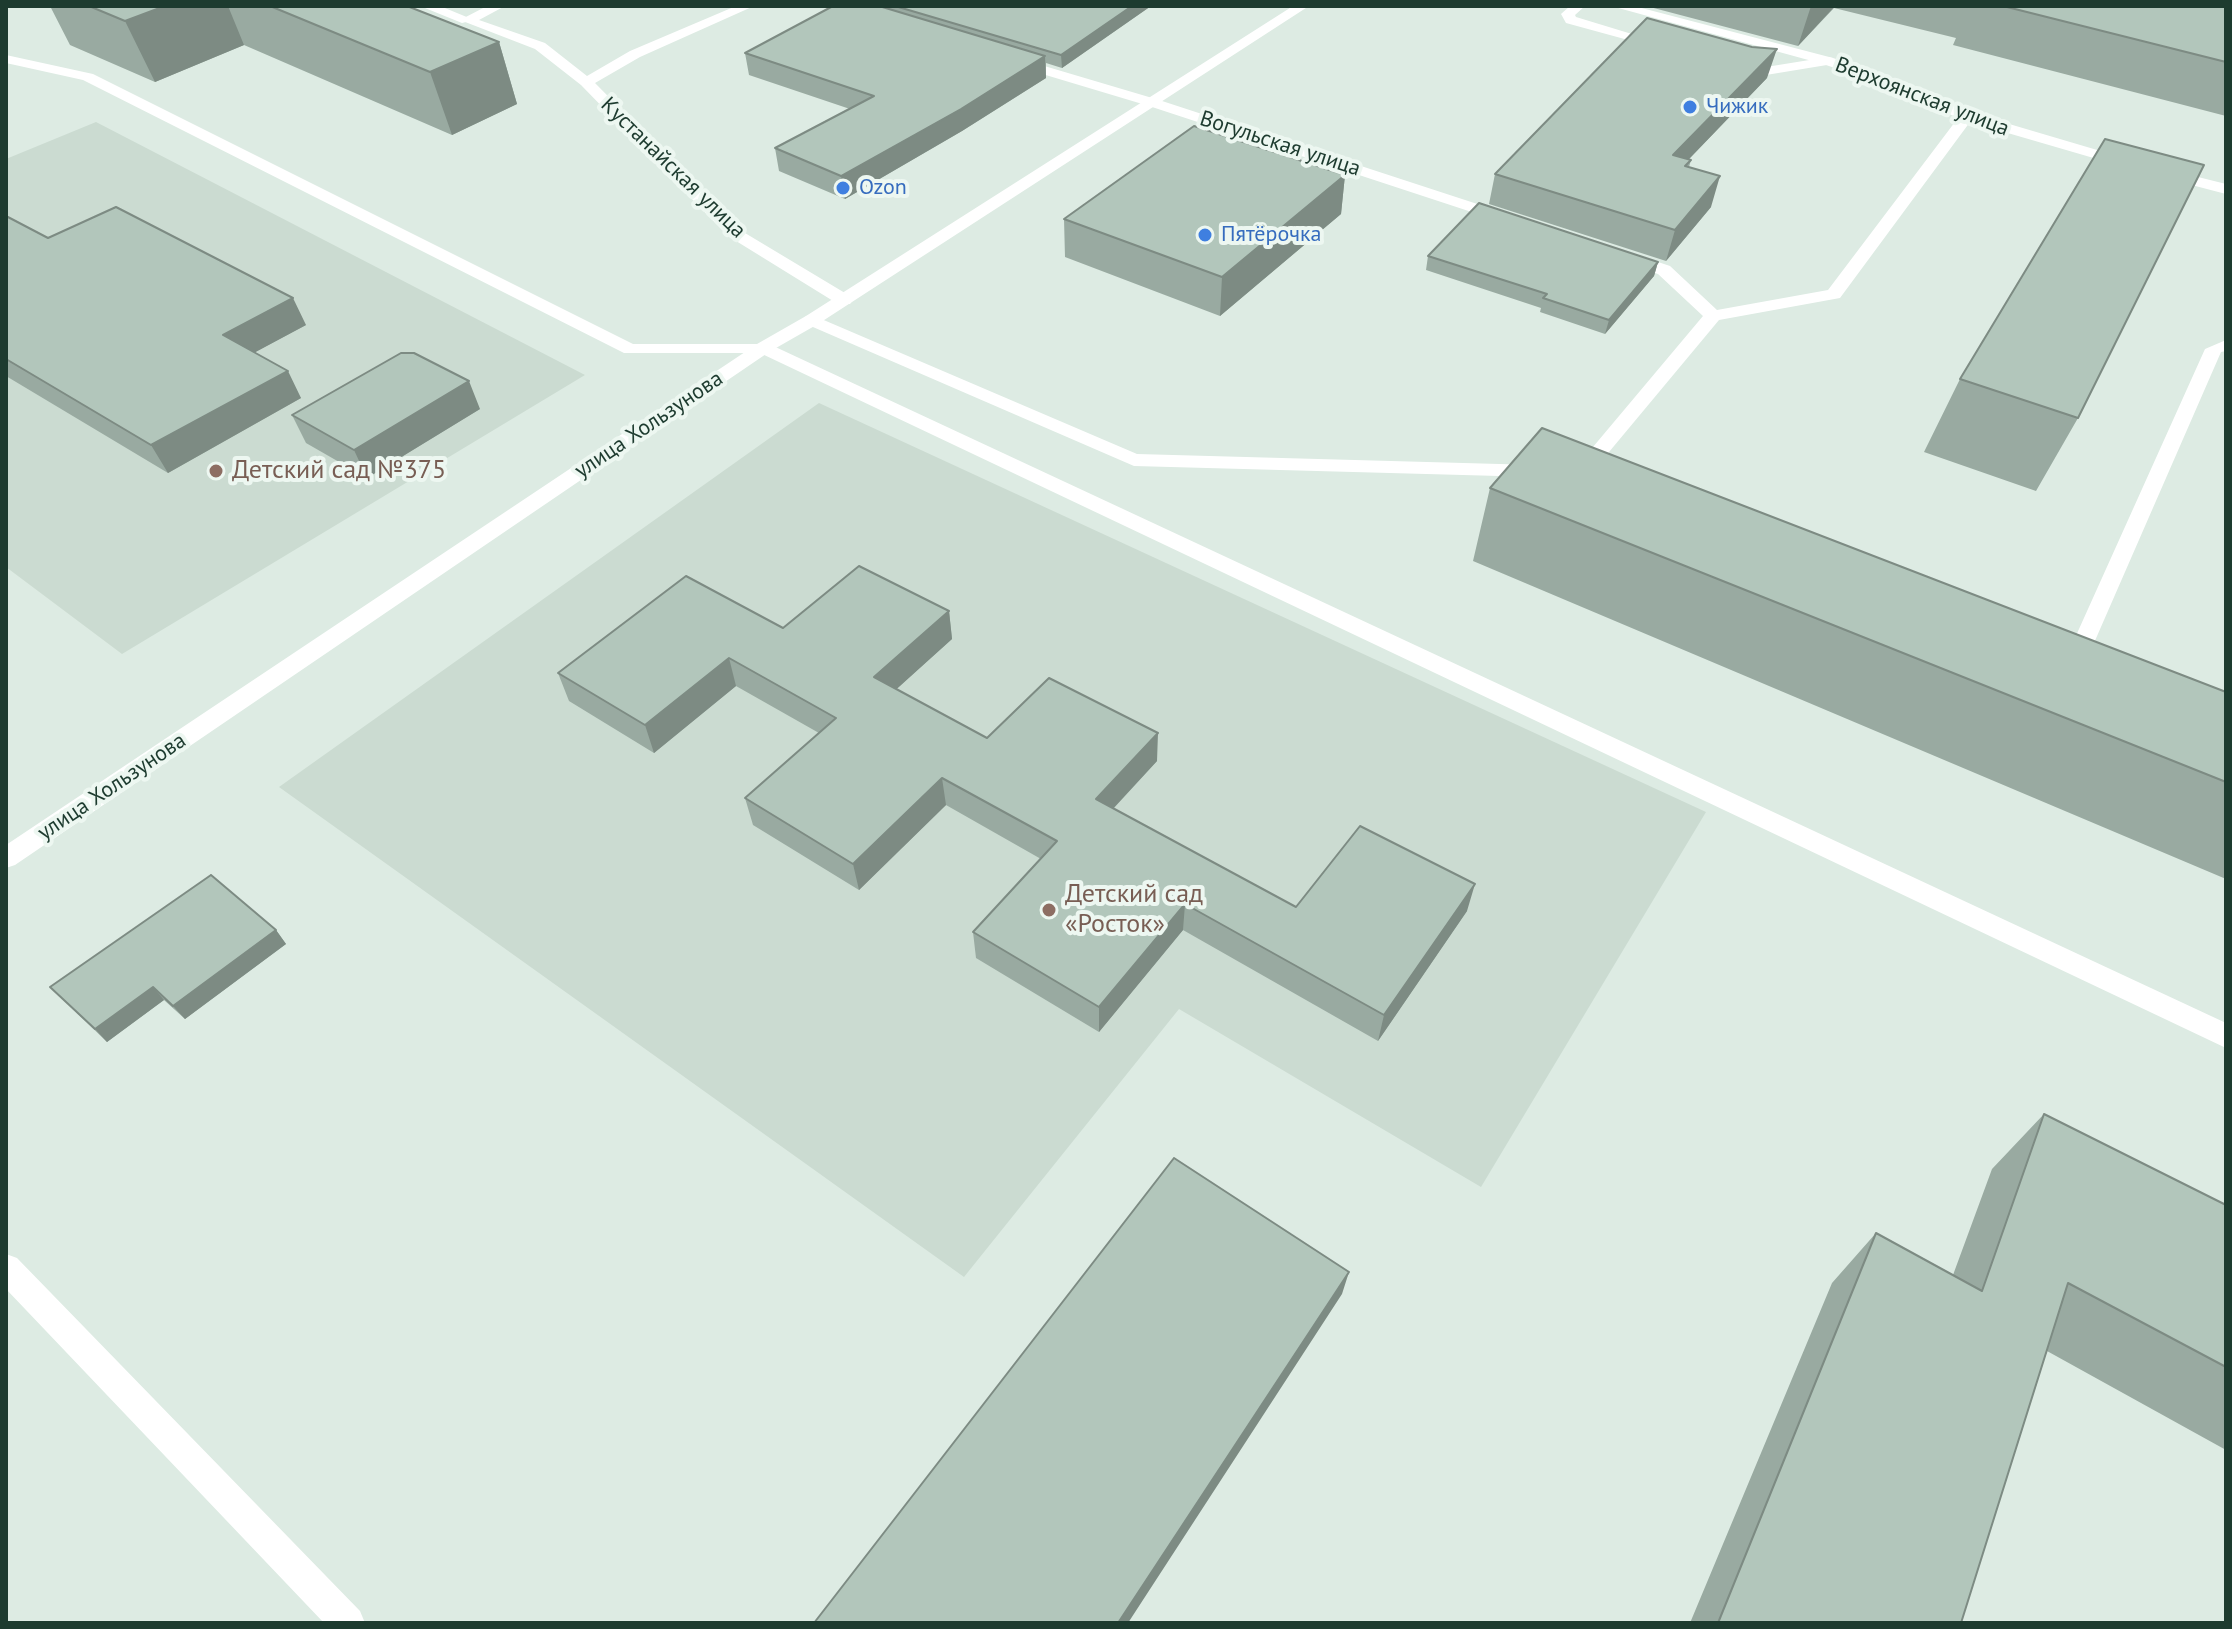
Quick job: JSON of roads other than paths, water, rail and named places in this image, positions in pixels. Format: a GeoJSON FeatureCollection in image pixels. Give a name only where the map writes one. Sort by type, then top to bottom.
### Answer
{"type":"FeatureCollection","features":[{"type":"Feature","properties":{"kind":"street"},"geometry":{"type":"LineString","coordinates":[[467,20],[498,6]]}},
{"type":"Feature","properties":{"kind":"street","name":"Кустанайская улица"},"geometry":{"type":"LineString","coordinates":[[586,82],[635,54],[747,6]]}},
{"type":"Feature","properties":{"kind":"street","name":"улица Хользунова"},"geometry":{"type":"LineString","coordinates":[[6,858],[763,348],[844,300],[1302,6]]}},
{"type":"Feature","properties":{"kind":"street"},"geometry":{"type":"LineString","coordinates":[[1578,6],[1568,14],[1571,20],[1672,49]]}},
{"type":"Feature","properties":{"kind":"street","name":"Верхоянская улица"},"geometry":{"type":"LineString","coordinates":[[1618,6],[1828,61],[1893,83],[1967,116],[2226,189]]}},
{"type":"Feature","properties":{"kind":"street","name":"Кустанайская улица"},"geometry":{"type":"LineString","coordinates":[[435,7],[540,46],[586,82],[734,233],[844,300]]}},
{"type":"Feature","properties":{"kind":"street","name":"Вогульская улица"},"geometry":{"type":"LineString","coordinates":[[992,54],[1154,103],[1516,221]]}},
{"type":"Feature","properties":{"kind":"street"},"geometry":{"type":"LineString","coordinates":[[6,59],[88,77],[630,349],[763,348],[2226,1036]]}},
{"type":"Feature","properties":{"kind":"street"},"geometry":{"type":"LineString","coordinates":[[1730,65],[1766,71],[1828,61]]}},
{"type":"Feature","properties":{"kind":"street"},"geometry":{"type":"LineString","coordinates":[[812,320],[1134,460],[1590,474],[1713,316],[1834,294],[1967,116]]}},
{"type":"Feature","properties":{"kind":"street"},"geometry":{"type":"LineString","coordinates":[[1619,255],[1664,270],[1713,316]]}},
{"type":"Feature","properties":{"kind":"street"},"geometry":{"type":"LineString","coordinates":[[2047,648],[2084,662],[2214,349],[2226,345]]}},
{"type":"Feature","properties":{"kind":"street"},"geometry":{"type":"LineString","coordinates":[[6,1268],[348,1623]]}},
{"type":"Feature","properties":{"kind":"place","name":"Чижик"},"geometry":{"type":"Point","coordinates":[1690,107]}},
{"type":"Feature","properties":{"kind":"place","name":"Ozon"},"geometry":{"type":"Point","coordinates":[843,188]}},
{"type":"Feature","properties":{"kind":"place","name":"Пятёрочка"},"geometry":{"type":"Point","coordinates":[1205,235]}},
{"type":"Feature","properties":{"kind":"place","name":"Детский сад №375"},"geometry":{"type":"Point","coordinates":[216,471]}},
{"type":"Feature","properties":{"kind":"place","name":"Детский сад «Росток»"},"geometry":{"type":"Point","coordinates":[1049,910]}}]}
